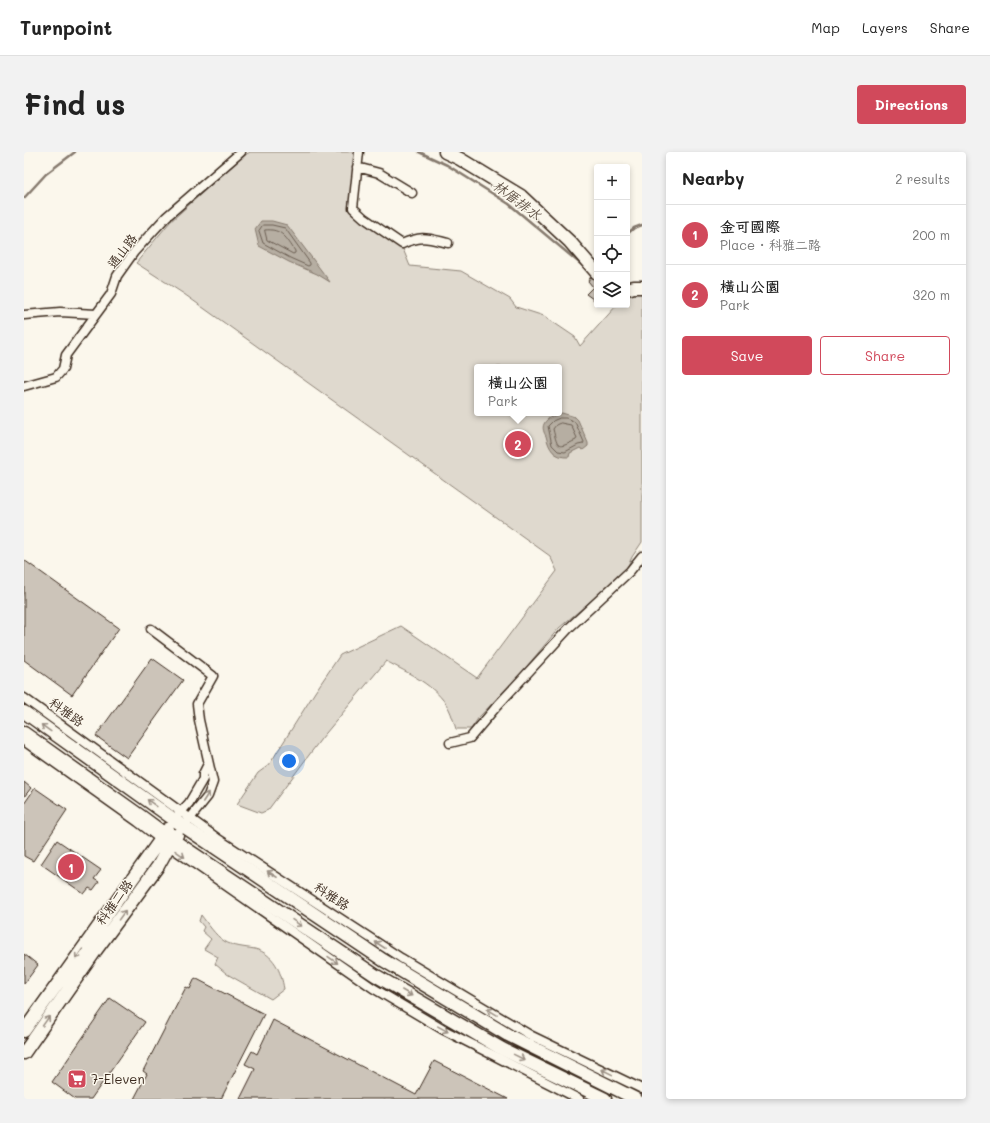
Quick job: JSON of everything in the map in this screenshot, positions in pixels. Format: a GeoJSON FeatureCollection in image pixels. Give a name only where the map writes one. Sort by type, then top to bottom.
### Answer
{"type":"FeatureCollection","features":[{"type":"Feature","properties":{"kind":"street","name":"通山路"},"geometry":{"type":"LineString","coordinates":[[24,386],[56,377],[63,369],[66,355],[111,294],[118,276],[134,252],[166,217],[241,152]]}},
{"type":"Feature","properties":{"kind":"street"},"geometry":{"type":"LineString","coordinates":[[359,152],[353,208],[364,218],[402,244],[415,238],[428,238],[448,244]]}},
{"type":"Feature","properties":{"kind":"street"},"geometry":{"type":"LineString","coordinates":[[445,152],[460,159],[521,196],[570,242],[591,266]]}},
{"type":"Feature","properties":{"kind":"street"},"geometry":{"type":"LineString","coordinates":[[357,167],[379,173],[412,193]]}},
{"type":"Feature","properties":{"kind":"street"},"geometry":{"type":"LineString","coordinates":[[630,288],[642,287]]}},
{"type":"Feature","properties":{"kind":"street"},"geometry":{"type":"LineString","coordinates":[[24,315],[60,312],[96,314]]}},
{"type":"Feature","properties":{"kind":"street"},"geometry":{"type":"LineString","coordinates":[[450,743],[470,738],[497,706],[570,627],[630,571],[642,556]]}},
{"type":"Feature","properties":{"kind":"street","name":"科雅二路"},"geometry":{"type":"LineString","coordinates":[[24,1031],[182,819],[208,796],[213,782],[208,764],[197,704],[213,676],[150,629]]}},
{"type":"Feature","properties":{"kind":"street","name":"科雅路"},"geometry":{"type":"LineString","coordinates":[[24,698],[182,819],[217,838],[408,962],[530,1035],[642,1089]]}},
{"type":"Feature","properties":{"kind":"street","name":"科雅路"},"geometry":{"type":"LineString","coordinates":[[24,712],[182,819],[383,960],[508,1035],[636,1099]]}},
{"type":"Feature","properties":{"kind":"street"},"geometry":{"type":"LineString","coordinates":[[24,733],[142,817],[166,840],[373,988],[442,1029],[579,1099]]}},
{"type":"Feature","properties":{"kind":"street"},"geometry":{"type":"LineString","coordinates":[[24,741],[138,822],[375,975],[502,1049],[605,1099]]}},
{"type":"Feature","properties":{"kind":"street","name":"科雅二路"},"geometry":{"type":"LineString","coordinates":[[182,819],[189,803],[204,779],[203,774],[208,764]]}},
{"type":"Feature","properties":{"kind":"street","name":"科雅二路"},"geometry":{"type":"LineString","coordinates":[[24,1052],[96,950],[158,866],[166,840]]}},
{"type":"Feature","properties":{"kind":"shaded area"},"geometry":{"type":"Polygon","coordinates":[[[250,152],[355,152],[353,196],[348,203],[364,218],[403,249],[410,266],[461,271],[510,299],[516,307],[544,316],[575,337],[580,346],[614,308],[630,308],[630,294],[639,291],[642,292],[642,542],[632,557],[625,572],[559,628],[517,678],[479,717],[471,729],[456,729],[449,709],[437,693],[421,680],[386,661],[321,739],[268,810],[261,813],[237,804],[258,773],[269,765],[340,655],[401,626],[477,678],[557,571],[550,556],[184,294],[136,263],[170,222],[242,157],[250,152]]]}},
{"type":"Feature","properties":{"kind":"shaded area"},"geometry":{"type":"Polygon","coordinates":[[[201,915],[215,933],[224,941],[235,946],[262,951],[272,959],[279,970],[284,989],[271,999],[227,974],[215,964],[218,957],[204,949],[211,939],[202,931],[204,927],[199,921],[201,915]]]}},
{"type":"Feature","properties":{"kind":"water"},"geometry":{"type":"Polygon","coordinates":[[[261,221],[272,221],[287,225],[330,282],[317,274],[289,262],[259,246],[255,229],[261,221]]]}},
{"type":"Feature","properties":{"kind":"water"},"geometry":{"type":"Polygon","coordinates":[[[562,413],[575,417],[578,420],[588,446],[583,450],[580,448],[570,453],[569,457],[560,456],[553,452],[543,429],[545,422],[552,417],[562,416],[562,413]]]}},
{"type":"Feature","properties":{"kind":"building"},"geometry":{"type":"Polygon","coordinates":[[[594,272],[594,300],[586,294],[593,287],[588,281],[594,272]]]}},
{"type":"Feature","properties":{"kind":"building"},"geometry":{"type":"Polygon","coordinates":[[[24,560],[119,628],[72,695],[24,660],[24,560]]]}},
{"type":"Feature","properties":{"kind":"building"},"geometry":{"type":"Polygon","coordinates":[[[152,658],[183,680],[127,758],[96,736],[152,658]]]}},
{"type":"Feature","properties":{"kind":"building"},"geometry":{"type":"Polygon","coordinates":[[[24,782],[31,788],[24,797],[24,782]]]}},
{"type":"Feature","properties":{"kind":"building"},"geometry":{"type":"Polygon","coordinates":[[[35,788],[67,810],[33,861],[24,856],[24,804],[35,788]]]}},
{"type":"Feature","properties":{"kind":"building"},"geometry":{"type":"Polygon","coordinates":[[[57,840],[101,870],[94,879],[99,882],[93,890],[89,888],[84,894],[41,864],[57,840]]]}},
{"type":"Feature","properties":{"kind":"building"},"geometry":{"type":"Polygon","coordinates":[[[24,954],[38,965],[24,984],[24,954]]]}},
{"type":"Feature","properties":{"kind":"building"},"geometry":{"type":"Polygon","coordinates":[[[195,978],[264,1014],[221,1099],[134,1099],[147,1074],[143,1071],[186,987],[190,989],[195,978]]]}},
{"type":"Feature","properties":{"kind":"building"},"geometry":{"type":"Polygon","coordinates":[[[110,998],[145,1022],[91,1099],[75,1099],[52,1082],[110,998]]]}},
{"type":"Feature","properties":{"kind":"building"},"geometry":{"type":"Polygon","coordinates":[[[273,1020],[416,1095],[434,1061],[508,1099],[240,1099],[255,1069],[245,1064],[252,1051],[257,1054],[273,1020]]]}},
{"type":"Feature","properties":{"kind":"waterway","name":"林厝排水"},"geometry":{"type":"LineString","coordinates":[[24,198],[46,174],[75,152]]}},
{"type":"Feature","properties":{"kind":"waterway","name":"林厝排水"},"geometry":{"type":"LineString","coordinates":[[419,152],[447,165],[509,204],[583,266],[586,265]]}},
{"type":"Feature","properties":{"kind":"waterway","name":"林厝排水"},"geometry":{"type":"LineString","coordinates":[[630,231],[642,225]]}},
{"type":"Feature","properties":{"kind":"place","name":"橫山公園"},"geometry":{"type":"Point","coordinates":[518,444]}},
{"type":"Feature","properties":{"kind":"place","name":"金可國際"},"geometry":{"type":"Point","coordinates":[71,867]}},
{"type":"Feature","properties":{"kind":"place","name":"7-Eleven"},"geometry":{"type":"Point","coordinates":[77,1079]}}]}
